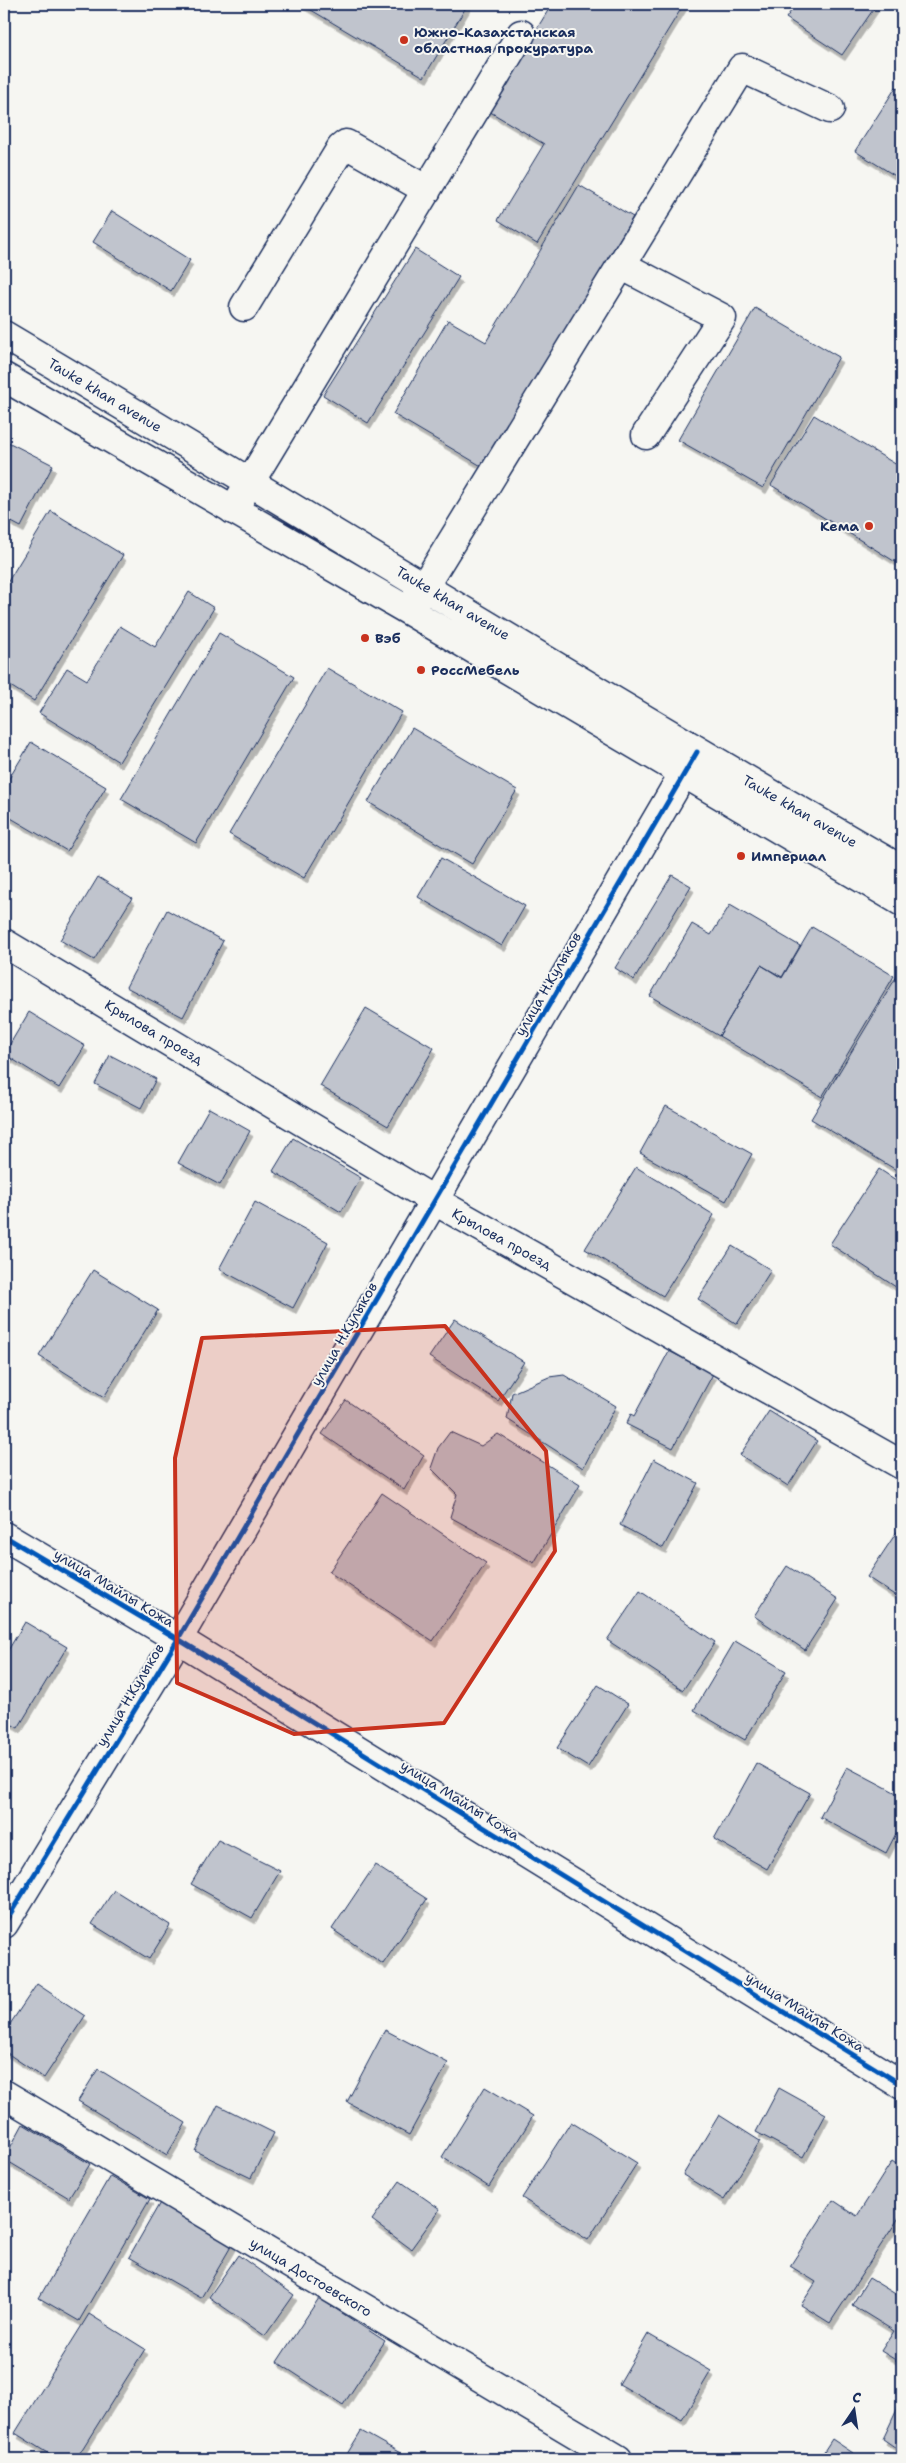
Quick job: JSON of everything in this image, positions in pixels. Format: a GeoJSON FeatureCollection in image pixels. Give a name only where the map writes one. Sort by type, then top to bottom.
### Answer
{"type":"FeatureCollection","features":[{"type":"Feature","properties":{"kind":"street"},"geometry":{"type":"LineString","coordinates":[[234,510],[521,34]]}},
{"type":"Feature","properties":{"kind":"street"},"geometry":{"type":"LineString","coordinates":[[409,611],[742,68],[830,109]]}},
{"type":"Feature","properties":{"kind":"street"},"geometry":{"type":"LineString","coordinates":[[244,308],[340,148],[346,144],[427,190]]}},
{"type":"Feature","properties":{"kind":"street"},"geometry":{"type":"LineString","coordinates":[[621,265],[722,318],[646,435]]}},
{"type":"Feature","properties":{"kind":"street","name":"Tauke khan avenue"},"geometry":{"type":"LineString","coordinates":[[4,335],[424,585],[902,902]]}},
{"type":"Feature","properties":{"kind":"street","name":"Tauke khan avenue"},"geometry":{"type":"LineString","coordinates":[[4,377],[409,611],[691,762],[902,870]]}},
{"type":"Feature","properties":{"kind":"street","name":"улица Н.Кулыков"},"geometry":{"type":"LineString","coordinates":[[4,1924],[178,1639],[691,762]]}},
{"type":"Feature","properties":{"kind":"street","name":"Крылова проезд"},"geometry":{"type":"LineString","coordinates":[[4,943],[435,1201],[902,1465]]}},
{"type":"Feature","properties":{"kind":"street","name":"улица Майлы Кожа"},"geometry":{"type":"LineString","coordinates":[[4,1536],[178,1639],[902,2086]]}},
{"type":"Feature","properties":{"kind":"street","name":"улица Достоевского"},"geometry":{"type":"LineString","coordinates":[[4,2094],[618,2459]]}},
{"type":"Feature","properties":{"kind":"highlighted area"},"geometry":{"type":"Polygon","coordinates":[[[445,1326],[546,1451],[555,1551],[444,1723],[294,1734],[177,1683],[175,1458],[202,1338],[445,1326]]]}},
{"type":"Feature","properties":{"kind":"building","name":"Южно-Казахстанская областная прокуратура"},"geometry":{"type":"Polygon","coordinates":[[[301,4],[468,4],[424,77],[301,4]]]}},
{"type":"Feature","properties":{"kind":"building"},"geometry":{"type":"Polygon","coordinates":[[[552,4],[684,4],[537,244],[498,220],[544,144],[487,110],[552,4]]]}},
{"type":"Feature","properties":{"kind":"building"},"geometry":{"type":"Polygon","coordinates":[[[796,4],[877,4],[842,55],[786,18],[796,4]]]}},
{"type":"Feature","properties":{"kind":"building"},"geometry":{"type":"Polygon","coordinates":[[[896,87],[902,91],[902,180],[855,151],[896,87]]]}},
{"type":"Feature","properties":{"kind":"building"},"geometry":{"type":"Polygon","coordinates":[[[579,185],[633,217],[483,467],[393,414],[448,320],[486,342],[579,185]]]}},
{"type":"Feature","properties":{"kind":"building"},"geometry":{"type":"Polygon","coordinates":[[[112,211],[190,260],[171,291],[93,242],[112,211]]]}},
{"type":"Feature","properties":{"kind":"building"},"geometry":{"type":"Polygon","coordinates":[[[415,249],[459,277],[368,423],[323,395],[415,249]]]}},
{"type":"Feature","properties":{"kind":"building"},"geometry":{"type":"Polygon","coordinates":[[[755,308],[839,357],[763,488],[678,440],[755,308]]]}},
{"type":"Feature","properties":{"kind":"building","name":"Кема"},"geometry":{"type":"Polygon","coordinates":[[[814,415],[902,468],[902,566],[771,485],[814,415]]]}},
{"type":"Feature","properties":{"kind":"building"},"geometry":{"type":"Polygon","coordinates":[[[4,440],[53,465],[21,527],[4,518],[4,440]]]}},
{"type":"Feature","properties":{"kind":"building"},"geometry":{"type":"Polygon","coordinates":[[[51,511],[123,555],[34,701],[4,682],[4,588],[51,511]]]}},
{"type":"Feature","properties":{"kind":"building"},"geometry":{"type":"Polygon","coordinates":[[[189,592],[214,608],[119,762],[39,713],[67,668],[87,680],[120,626],[155,647],[189,592]]]}},
{"type":"Feature","properties":{"kind":"building"},"geometry":{"type":"Polygon","coordinates":[[[219,633],[294,677],[196,843],[121,799],[219,633]]]}},
{"type":"Feature","properties":{"kind":"building"},"geometry":{"type":"Polygon","coordinates":[[[327,668],[402,712],[304,878],[229,834],[327,668]]]}},
{"type":"Feature","properties":{"kind":"building"},"geometry":{"type":"Polygon","coordinates":[[[412,728],[517,790],[472,864],[368,802],[412,728]]]}},
{"type":"Feature","properties":{"kind":"building"},"geometry":{"type":"Polygon","coordinates":[[[31,742],[106,787],[67,851],[4,814],[4,787],[31,742]]]}},
{"type":"Feature","properties":{"kind":"building"},"geometry":{"type":"Polygon","coordinates":[[[441,858],[525,906],[502,946],[418,897],[441,858]]]}},
{"type":"Feature","properties":{"kind":"building"},"geometry":{"type":"Polygon","coordinates":[[[672,875],[691,886],[634,980],[615,968],[672,875]]]}},
{"type":"Feature","properties":{"kind":"building"},"geometry":{"type":"Polygon","coordinates":[[[98,877],[132,898],[94,960],[60,940],[98,877]]]}},
{"type":"Feature","properties":{"kind":"building"},"geometry":{"type":"Polygon","coordinates":[[[730,905],[800,946],[782,977],[761,965],[719,1036],[650,996],[692,924],[711,935],[730,905]]]}},
{"type":"Feature","properties":{"kind":"building"},"geometry":{"type":"Polygon","coordinates":[[[167,910],[223,941],[183,1017],[126,987],[167,910]]]}},
{"type":"Feature","properties":{"kind":"building"},"geometry":{"type":"Polygon","coordinates":[[[812,927],[894,976],[822,1097],[719,1036],[761,965],[782,978],[812,927]]]}},
{"type":"Feature","properties":{"kind":"building"},"geometry":{"type":"Polygon","coordinates":[[[897,976],[902,979],[902,1164],[898,1171],[811,1119],[897,976]]]}},
{"type":"Feature","properties":{"kind":"building"},"geometry":{"type":"Polygon","coordinates":[[[366,1008],[434,1048],[388,1126],[320,1086],[366,1008]]]}},
{"type":"Feature","properties":{"kind":"building"},"geometry":{"type":"Polygon","coordinates":[[[29,1012],[85,1046],[59,1088],[4,1054],[29,1012]]]}},
{"type":"Feature","properties":{"kind":"building"},"geometry":{"type":"Polygon","coordinates":[[[110,1055],[156,1079],[141,1108],[95,1084],[110,1055]]]}},
{"type":"Feature","properties":{"kind":"building"},"geometry":{"type":"Polygon","coordinates":[[[666,1106],[752,1154],[726,1201],[640,1153],[666,1106]]]}},
{"type":"Feature","properties":{"kind":"building"},"geometry":{"type":"Polygon","coordinates":[[[209,1108],[250,1131],[220,1185],[178,1163],[209,1108]]]}},
{"type":"Feature","properties":{"kind":"building"},"geometry":{"type":"Polygon","coordinates":[[[293,1138],[361,1178],[341,1212],[273,1171],[293,1138]]]}},
{"type":"Feature","properties":{"kind":"building"},"geometry":{"type":"Polygon","coordinates":[[[636,1167],[714,1215],[663,1296],[585,1249],[636,1167]]]}},
{"type":"Feature","properties":{"kind":"building"},"geometry":{"type":"Polygon","coordinates":[[[879,1169],[902,1184],[902,1291],[830,1244],[879,1169]]]}},
{"type":"Feature","properties":{"kind":"building"},"geometry":{"type":"Polygon","coordinates":[[[255,1202],[328,1242],[293,1308],[219,1269],[255,1202]]]}},
{"type":"Feature","properties":{"kind":"building"},"geometry":{"type":"Polygon","coordinates":[[[732,1246],[771,1270],[737,1324],[698,1299],[732,1246]]]}},
{"type":"Feature","properties":{"kind":"building"},"geometry":{"type":"Polygon","coordinates":[[[93,1270],[158,1310],[104,1397],[39,1356],[93,1270]]]}},
{"type":"Feature","properties":{"kind":"building"},"geometry":{"type":"Polygon","coordinates":[[[455,1319],[524,1362],[498,1401],[429,1357],[455,1319]]]}},
{"type":"Feature","properties":{"kind":"building"},"geometry":{"type":"Polygon","coordinates":[[[669,1351],[713,1374],[673,1448],[626,1424],[631,1414],[634,1416],[669,1351]]]}},
{"type":"Feature","properties":{"kind":"building"},"geometry":{"type":"Polygon","coordinates":[[[564,1375],[616,1406],[583,1468],[507,1419],[512,1393],[549,1377],[564,1375]]]}},
{"type":"Feature","properties":{"kind":"building"},"geometry":{"type":"Polygon","coordinates":[[[346,1400],[424,1455],[404,1490],[322,1434],[346,1400]]]}},
{"type":"Feature","properties":{"kind":"building"},"geometry":{"type":"Polygon","coordinates":[[[769,1411],[817,1441],[788,1486],[740,1455],[769,1411]]]}},
{"type":"Feature","properties":{"kind":"building"},"geometry":{"type":"Polygon","coordinates":[[[450,1432],[481,1446],[498,1434],[580,1485],[534,1563],[450,1517],[457,1494],[431,1468],[438,1448],[450,1432]]]}},
{"type":"Feature","properties":{"kind":"building"},"geometry":{"type":"Polygon","coordinates":[[[654,1459],[698,1483],[663,1548],[620,1525],[654,1459]]]}},
{"type":"Feature","properties":{"kind":"building"},"geometry":{"type":"Polygon","coordinates":[[[382,1493],[486,1563],[433,1641],[329,1572],[382,1493]]]}},
{"type":"Feature","properties":{"kind":"building"},"geometry":{"type":"Polygon","coordinates":[[[902,1524],[902,1600],[867,1577],[902,1524]]]}},
{"type":"Feature","properties":{"kind":"building"},"geometry":{"type":"Polygon","coordinates":[[[787,1566],[838,1599],[805,1650],[754,1616],[787,1566]]]}},
{"type":"Feature","properties":{"kind":"building"},"geometry":{"type":"Polygon","coordinates":[[[640,1591],[715,1642],[683,1690],[607,1640],[640,1591]]]}},
{"type":"Feature","properties":{"kind":"building"},"geometry":{"type":"Polygon","coordinates":[[[25,1622],[67,1647],[18,1728],[4,1720],[4,1657],[25,1622]]]}},
{"type":"Feature","properties":{"kind":"building"},"geometry":{"type":"Polygon","coordinates":[[[735,1641],[786,1671],[745,1740],[694,1710],[735,1641]]]}},
{"type":"Feature","properties":{"kind":"building"},"geometry":{"type":"Polygon","coordinates":[[[598,1685],[628,1704],[588,1767],[557,1748],[598,1685]]]}},
{"type":"Feature","properties":{"kind":"building"},"geometry":{"type":"Polygon","coordinates":[[[756,1763],[810,1793],[767,1869],[714,1839],[756,1763]]]}},
{"type":"Feature","properties":{"kind":"building"},"geometry":{"type":"Polygon","coordinates":[[[847,1767],[902,1796],[902,1822],[886,1853],[820,1817],[847,1767]]]}},
{"type":"Feature","properties":{"kind":"building"},"geometry":{"type":"Polygon","coordinates":[[[218,1840],[280,1871],[252,1918],[191,1884],[218,1840]]]}},
{"type":"Feature","properties":{"kind":"building"},"geometry":{"type":"Polygon","coordinates":[[[375,1865],[427,1899],[383,1964],[332,1929],[375,1865]]]}},
{"type":"Feature","properties":{"kind":"building"},"geometry":{"type":"Polygon","coordinates":[[[114,1890],[170,1925],[149,1959],[92,1924],[114,1890]]]}},
{"type":"Feature","properties":{"kind":"building"},"geometry":{"type":"Polygon","coordinates":[[[37,1984],[85,2016],[44,2078],[4,2051],[4,2033],[37,1984]]]}},
{"type":"Feature","properties":{"kind":"building"},"geometry":{"type":"Polygon","coordinates":[[[385,2030],[448,2063],[409,2135],[347,2102],[385,2030]]]}},
{"type":"Feature","properties":{"kind":"building"},"geometry":{"type":"Polygon","coordinates":[[[98,2069],[186,2123],[167,2155],[78,2101],[98,2069]]]}},
{"type":"Feature","properties":{"kind":"building"},"geometry":{"type":"Polygon","coordinates":[[[485,2087],[533,2116],[489,2187],[442,2157],[485,2087]]]}},
{"type":"Feature","properties":{"kind":"building"},"geometry":{"type":"Polygon","coordinates":[[[779,2088],[826,2114],[803,2157],[756,2132],[779,2088]]]}},
{"type":"Feature","properties":{"kind":"building"},"geometry":{"type":"Polygon","coordinates":[[[218,2105],[274,2133],[251,2178],[195,2151],[218,2105]]]}},
{"type":"Feature","properties":{"kind":"building"},"geometry":{"type":"Polygon","coordinates":[[[719,2115],[760,2141],[724,2200],[683,2175],[719,2115]]]}},
{"type":"Feature","properties":{"kind":"building"},"geometry":{"type":"Polygon","coordinates":[[[571,2122],[637,2163],[588,2240],[522,2198],[571,2122]]]}},
{"type":"Feature","properties":{"kind":"building"},"geometry":{"type":"Polygon","coordinates":[[[23,2124],[90,2164],[69,2198],[4,2159],[23,2124]]]}},
{"type":"Feature","properties":{"kind":"building"},"geometry":{"type":"Polygon","coordinates":[[[892,2161],[902,2168],[902,2213],[830,2323],[801,2305],[816,2282],[790,2266],[833,2200],[857,2216],[892,2161]]]}},
{"type":"Feature","properties":{"kind":"building"},"geometry":{"type":"Polygon","coordinates":[[[110,2176],[150,2199],[79,2321],[39,2298],[110,2176]]]}},
{"type":"Feature","properties":{"kind":"building"},"geometry":{"type":"Polygon","coordinates":[[[400,2181],[440,2209],[411,2249],[372,2220],[400,2181]]]}},
{"type":"Feature","properties":{"kind":"building"},"geometry":{"type":"Polygon","coordinates":[[[161,2201],[233,2243],[201,2298],[129,2257],[161,2201]]]}},
{"type":"Feature","properties":{"kind":"building"},"geometry":{"type":"Polygon","coordinates":[[[238,2255],[294,2295],[265,2336],[209,2297],[238,2255]]]}},
{"type":"Feature","properties":{"kind":"building"},"geometry":{"type":"Polygon","coordinates":[[[869,2278],[902,2298],[902,2364],[881,2351],[894,2331],[852,2305],[869,2278]]]}},
{"type":"Feature","properties":{"kind":"building"},"geometry":{"type":"Polygon","coordinates":[[[319,2298],[385,2341],[343,2405],[277,2362],[319,2298]]]}},
{"type":"Feature","properties":{"kind":"building"},"geometry":{"type":"Polygon","coordinates":[[[89,2314],[145,2349],[76,2459],[57,2459],[15,2433],[89,2314]]]}},
{"type":"Feature","properties":{"kind":"building"},"geometry":{"type":"Polygon","coordinates":[[[648,2334],[711,2371],[682,2420],[619,2384],[648,2334]]]}},
{"type":"Feature","properties":{"kind":"building"},"geometry":{"type":"Polygon","coordinates":[[[902,2399],[902,2452],[883,2439],[902,2399]]]}},
{"type":"Feature","properties":{"kind":"building"},"geometry":{"type":"Polygon","coordinates":[[[361,2431],[411,2459],[344,2459],[361,2431]]]}},
{"type":"Feature","properties":{"kind":"building"},"geometry":{"type":"Polygon","coordinates":[[[832,2439],[862,2459],[819,2459],[832,2439]]]}},
{"type":"Feature","properties":{"kind":"cycle path"},"geometry":{"type":"LineString","coordinates":[[4,1924],[178,1639],[697,752]]}},
{"type":"Feature","properties":{"kind":"cycle path"},"geometry":{"type":"LineString","coordinates":[[4,1536],[178,1639],[902,2085]]}},
{"type":"Feature","properties":{"kind":"place","name":"Южно-Казахстанская областная прокуратура"},"geometry":{"type":"Point","coordinates":[404,40]}},
{"type":"Feature","properties":{"kind":"place","name":"Кема"},"geometry":{"type":"Point","coordinates":[869,526]}},
{"type":"Feature","properties":{"kind":"place","name":"Вэб"},"geometry":{"type":"Point","coordinates":[365,638]}},
{"type":"Feature","properties":{"kind":"place","name":"РоссМебель"},"geometry":{"type":"Point","coordinates":[421,670]}},
{"type":"Feature","properties":{"kind":"place","name":"Империал"},"geometry":{"type":"Point","coordinates":[741,856]}}]}
